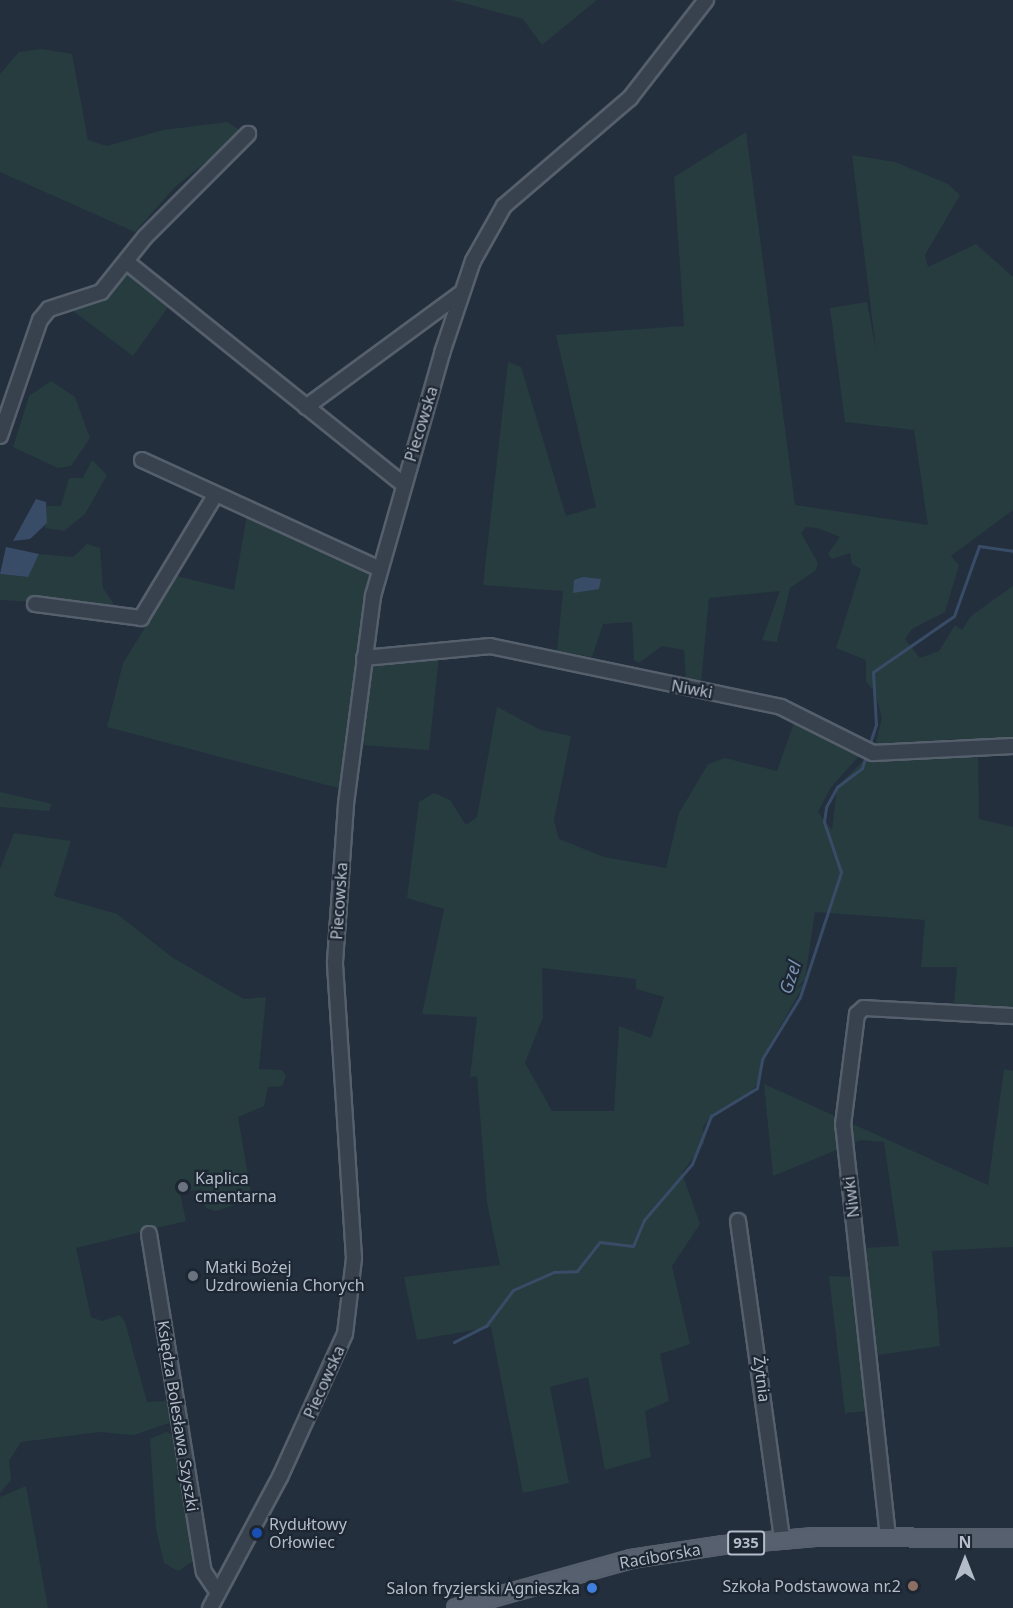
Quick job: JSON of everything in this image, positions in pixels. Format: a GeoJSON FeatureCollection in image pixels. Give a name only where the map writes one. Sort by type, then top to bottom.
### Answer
{"type":"FeatureCollection","features":[{"type":"Feature","properties":{"kind":"main road","name":"Raciborska"},"geometry":{"type":"LineString","coordinates":[[456,1608],[487,1604],[631,1559],[782,1539],[1013,1538]]}},
{"type":"Feature","properties":{"kind":"street","name":"Piecowska"},"geometry":{"type":"LineString","coordinates":[[210,1608],[322,1390],[345,1334],[351,1300],[354,1258],[335,962],[364,658],[380,569],[460,294],[486,234],[517,192],[630,98],[706,0]]}},
{"type":"Feature","properties":{"kind":"street"},"geometry":{"type":"LineString","coordinates":[[0,436],[40,320],[49,309],[101,292],[128,263],[144,237],[248,134]]}},
{"type":"Feature","properties":{"kind":"street"},"geometry":{"type":"LineString","coordinates":[[128,263],[403,484]]}},
{"type":"Feature","properties":{"kind":"street"},"geometry":{"type":"LineString","coordinates":[[306,407],[460,294]]}},
{"type":"Feature","properties":{"kind":"street"},"geometry":{"type":"LineString","coordinates":[[142,460],[214,497],[380,569]]}},
{"type":"Feature","properties":{"kind":"street"},"geometry":{"type":"LineString","coordinates":[[35,604],[141,618],[214,497]]}},
{"type":"Feature","properties":{"kind":"street","name":"Niwki"},"geometry":{"type":"LineString","coordinates":[[364,658],[490,646],[533,652],[625,677],[782,707],[867,751],[1013,746]]}},
{"type":"Feature","properties":{"kind":"street","name":"Niwki"},"geometry":{"type":"LineString","coordinates":[[888,1537],[843,1125],[857,1014],[864,1008],[1013,1016]]}},
{"type":"Feature","properties":{"kind":"street","name":"Żytnia"},"geometry":{"type":"LineString","coordinates":[[738,1221],[782,1539]]}},
{"type":"Feature","properties":{"kind":"street","name":"Księdza Bolesława Szyszki"},"geometry":{"type":"LineString","coordinates":[[148,1234],[204,1572],[218,1593]]}},
{"type":"Feature","properties":{"kind":"green space"},"geometry":{"type":"Polygon","coordinates":[[[452,0],[597,0],[542,45],[523,19],[452,0]]]}},
{"type":"Feature","properties":{"kind":"green space"},"geometry":{"type":"Polygon","coordinates":[[[41,49],[72,54],[88,140],[107,146],[163,130],[228,122],[239,130],[238,136],[175,187],[135,232],[0,172],[0,74],[19,52],[41,49]]]}},
{"type":"Feature","properties":{"kind":"green space"},"geometry":{"type":"Polygon","coordinates":[[[746,132],[795,505],[928,525],[914,430],[845,422],[830,308],[867,302],[876,350],[852,155],[895,162],[948,184],[960,195],[925,255],[928,267],[976,244],[1013,277],[1013,510],[951,556],[959,565],[945,612],[912,629],[905,639],[920,658],[939,651],[955,625],[962,630],[971,616],[1013,586],[1013,741],[954,739],[875,747],[882,718],[875,692],[866,682],[866,660],[836,648],[861,569],[852,564],[850,553],[832,559],[828,554],[840,537],[817,528],[806,527],[801,533],[818,563],[816,570],[790,588],[777,642],[762,640],[780,591],[709,598],[701,683],[686,681],[684,650],[662,646],[639,663],[634,660],[632,622],[603,624],[592,657],[557,651],[563,591],[483,585],[508,362],[521,367],[566,516],[596,507],[556,335],[684,326],[674,177],[746,132]]]}},
{"type":"Feature","properties":{"kind":"green space"},"geometry":{"type":"Polygon","coordinates":[[[130,269],[171,303],[133,356],[69,308],[130,269]]]}},
{"type":"Feature","properties":{"kind":"green space"},"geometry":{"type":"Polygon","coordinates":[[[51,381],[75,397],[90,438],[71,466],[58,468],[13,447],[29,396],[51,381]]]}},
{"type":"Feature","properties":{"kind":"green space"},"geometry":{"type":"Polygon","coordinates":[[[92,460],[107,475],[85,514],[64,531],[45,528],[47,506],[61,506],[69,478],[83,478],[92,460]]]}},
{"type":"Feature","properties":{"kind":"green space"},"geometry":{"type":"Polygon","coordinates":[[[247,515],[380,569],[372,657],[439,656],[429,750],[361,745],[342,789],[107,727],[123,663],[177,576],[234,590],[247,515]]]}},
{"type":"Feature","properties":{"kind":"green space"},"geometry":{"type":"Polygon","coordinates":[[[87,544],[100,548],[103,588],[116,607],[0,600],[0,574],[27,577],[39,554],[73,557],[87,544]]]}},
{"type":"Feature","properties":{"kind":"green space"},"geometry":{"type":"Polygon","coordinates":[[[497,707],[541,730],[571,736],[554,820],[559,839],[604,857],[666,868],[679,813],[708,764],[725,758],[777,771],[796,717],[860,755],[831,787],[818,812],[832,830],[837,787],[865,759],[978,753],[979,819],[1013,827],[1013,1008],[954,1005],[957,967],[921,967],[925,920],[815,912],[805,979],[795,990],[805,983],[768,1048],[759,1082],[747,1096],[712,1115],[703,1127],[704,1143],[682,1173],[700,1224],[672,1266],[690,1344],[660,1354],[669,1401],[645,1411],[651,1457],[605,1470],[588,1377],[550,1387],[569,1483],[523,1493],[491,1327],[417,1340],[404,1277],[500,1265],[487,1203],[477,1076],[470,1077],[477,1017],[422,1014],[444,909],[407,898],[419,802],[434,793],[450,800],[466,825],[477,817],[497,707]],[[542,968],[543,1017],[525,1063],[552,1111],[614,1111],[619,1026],[651,1038],[664,997],[636,989],[636,979],[542,968]]]}},
{"type":"Feature","properties":{"kind":"green space"},"geometry":{"type":"Polygon","coordinates":[[[0,792],[52,804],[49,811],[0,807],[0,792]]]}},
{"type":"Feature","properties":{"kind":"green space"},"geometry":{"type":"Polygon","coordinates":[[[14,833],[71,841],[54,896],[117,914],[173,958],[244,999],[266,997],[259,1069],[282,1070],[286,1076],[282,1086],[268,1087],[264,1106],[238,1117],[252,1199],[216,1211],[206,1208],[201,1189],[180,1193],[186,1221],[76,1248],[91,1317],[102,1321],[120,1315],[125,1322],[147,1402],[166,1401],[172,1422],[134,1435],[99,1432],[21,1442],[9,1461],[11,1480],[0,1493],[0,869],[14,833]]]}},
{"type":"Feature","properties":{"kind":"green space"},"geometry":{"type":"Polygon","coordinates":[[[1004,1069],[1013,1071],[1013,1247],[932,1251],[940,1346],[864,1357],[869,1411],[845,1413],[829,1276],[857,1277],[862,1248],[899,1246],[884,1142],[861,1140],[773,1176],[764,1084],[988,1185],[1004,1069]]]}},
{"type":"Feature","properties":{"kind":"green space"},"geometry":{"type":"Polygon","coordinates":[[[166,1432],[173,1435],[177,1451],[195,1560],[178,1571],[164,1563],[156,1529],[150,1439],[166,1432]]]}},
{"type":"Feature","properties":{"kind":"green space"},"geometry":{"type":"Polygon","coordinates":[[[26,1486],[48,1608],[0,1608],[0,1497],[26,1486]]]}},
{"type":"Feature","properties":{"kind":"water"},"geometry":{"type":"Polygon","coordinates":[[[36,499],[46,502],[47,523],[30,539],[13,541],[36,499]]]}},
{"type":"Feature","properties":{"kind":"water"},"geometry":{"type":"Polygon","coordinates":[[[6,547],[39,554],[28,577],[0,574],[6,547]]]}},
{"type":"Feature","properties":{"kind":"water"},"geometry":{"type":"Polygon","coordinates":[[[583,577],[601,579],[599,589],[573,593],[574,580],[583,577]]]}},
{"type":"Feature","properties":{"kind":"waterway","name":"Gzel"},"geometry":{"type":"LineString","coordinates":[[869,746],[876,725],[873,672],[954,616],[979,546],[1013,551]]}},
{"type":"Feature","properties":{"kind":"waterway","name":"Gzel"},"geometry":{"type":"LineString","coordinates":[[454,1342],[486,1326],[513,1290],[554,1272],[577,1271],[600,1242],[633,1246],[644,1220],[692,1164],[711,1116],[757,1088],[762,1059],[800,997],[841,872],[824,822],[826,807],[837,787],[862,768],[866,756]]}},
{"type":"Feature","properties":{"kind":"place","name":"Kaplica cmentarna"},"geometry":{"type":"Point","coordinates":[183,1187]}},
{"type":"Feature","properties":{"kind":"place","name":"Matki Bożej Uzdrowienia Chorych"},"geometry":{"type":"Point","coordinates":[193,1276]}},
{"type":"Feature","properties":{"kind":"place","name":"Rydułtowy Orłowiec"},"geometry":{"type":"Point","coordinates":[257,1533]}},
{"type":"Feature","properties":{"kind":"place","name":"Szkoła Podstawowa nr.2"},"geometry":{"type":"Point","coordinates":[913,1586]}},
{"type":"Feature","properties":{"kind":"place","name":"Salon fryzjerski Agnieszka"},"geometry":{"type":"Point","coordinates":[592,1588]}}]}
